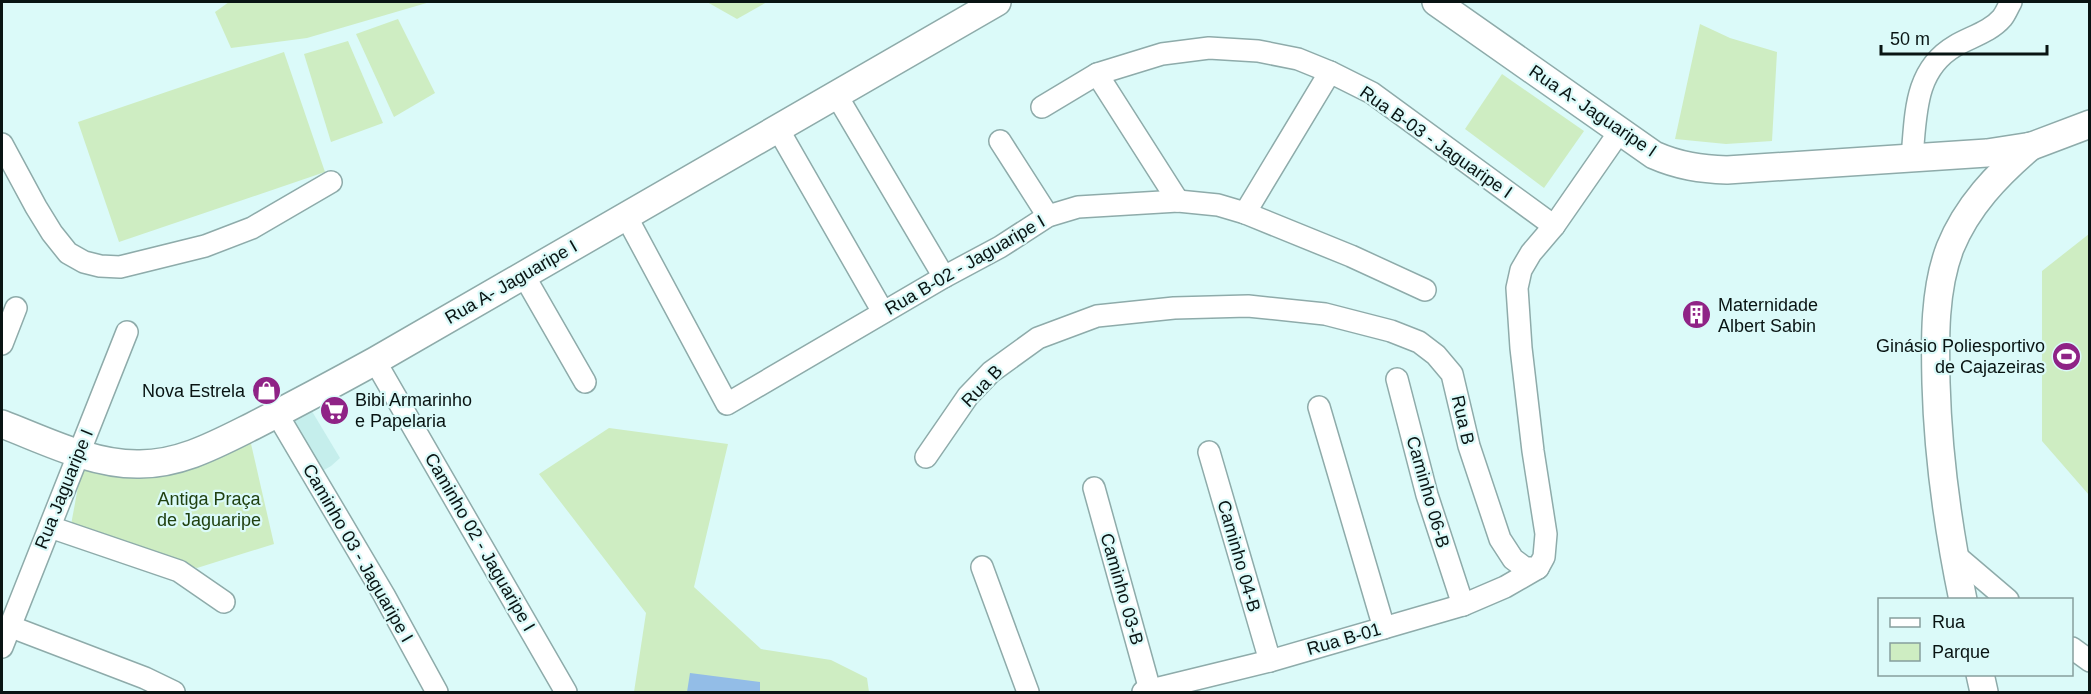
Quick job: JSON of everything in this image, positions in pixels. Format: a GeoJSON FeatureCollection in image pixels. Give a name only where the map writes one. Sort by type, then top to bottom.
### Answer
{"type":"FeatureCollection","features":[{"type":"Feature","properties":{"kind":"main road","name":"Rua A- Jaguaripe I"},"geometry":{"type":"LineString","coordinates":[[2,424],[107,461],[136,464],[157,463],[210,447],[375,361],[997,2]]}},
{"type":"Feature","properties":{"kind":"main road","name":"Rua A- Jaguaripe I"},"geometry":{"type":"LineString","coordinates":[[1436,2],[1654,155],[1674,164],[1727,170],[1987,153],[2032,146]]}},
{"type":"Feature","properties":{"kind":"main road"},"geometry":{"type":"LineString","coordinates":[[1963,598],[1942,482],[1937,410],[1936,318],[1941,284],[1950,249],[1966,217],[1985,189],[2006,167],[2032,146],[2090,124]]}},
{"type":"Feature","properties":{"kind":"main road"},"geometry":{"type":"LineString","coordinates":[[1980,676],[1984,693]]}},
{"type":"Feature","properties":{"kind":"street"},"geometry":{"type":"LineString","coordinates":[[1912,157],[1922,84],[1933,65],[1953,47],[1988,29],[2002,18],[2011,2]]}},
{"type":"Feature","properties":{"kind":"street","name":"Rua B-03 - Jaguaripe I"},"geometry":{"type":"LineString","coordinates":[[1041,107],[1097,74],[1162,54],[1209,48],[1258,51],[1298,59],[1372,93],[1554,226]]}},
{"type":"Feature","properties":{"kind":"street"},"geometry":{"type":"LineString","coordinates":[[1245,213],[1330,72]]}},
{"type":"Feature","properties":{"kind":"street"},"geometry":{"type":"LineString","coordinates":[[1097,74],[1178,201]]}},
{"type":"Feature","properties":{"kind":"street"},"geometry":{"type":"LineString","coordinates":[[837,96],[944,277]]}},
{"type":"Feature","properties":{"kind":"street"},"geometry":{"type":"LineString","coordinates":[[778,129],[884,312]]}},
{"type":"Feature","properties":{"kind":"street"},"geometry":{"type":"LineString","coordinates":[[1538,568],[1544,557],[1546,534],[1531,439],[1516,288],[1521,270],[1531,253],[1554,226],[1620,131]]}},
{"type":"Feature","properties":{"kind":"street"},"geometry":{"type":"LineString","coordinates":[[1000,141],[1048,216]]}},
{"type":"Feature","properties":{"kind":"street"},"geometry":{"type":"LineString","coordinates":[[2,144],[36,207],[68,253],[84,262],[100,266],[120,267],[205,246],[252,228],[331,182]]}},
{"type":"Feature","properties":{"kind":"street","name":"Rua B-02 - Jaguaripe I"},"geometry":{"type":"LineString","coordinates":[[626,216],[727,404],[944,277],[1000,248],[1048,216],[1078,207],[1178,201],[1218,205],[1245,213],[1351,256],[1425,290]]}},
{"type":"Feature","properties":{"kind":"street"},"geometry":{"type":"LineString","coordinates":[[523,274],[585,382]]}},
{"type":"Feature","properties":{"kind":"street","name":"Rua B"},"geometry":{"type":"LineString","coordinates":[[926,457],[968,396],[991,372],[1038,338],[1097,316],[1174,308],[1248,306],[1325,314],[1391,331],[1419,342],[1436,355],[1452,374],[1469,446],[1500,539],[1513,559],[1525,568],[1538,568]]}},
{"type":"Feature","properties":{"kind":"street"},"geometry":{"type":"LineString","coordinates":[[2,344],[16,308]]}},
{"type":"Feature","properties":{"kind":"street","name":"Rua Jaguaripe I"},"geometry":{"type":"LineString","coordinates":[[2,647],[127,332]]}},
{"type":"Feature","properties":{"kind":"street","name":"Caminho 02 - Jaguaripe I"},"geometry":{"type":"LineString","coordinates":[[375,361],[566,693]]}},
{"type":"Feature","properties":{"kind":"street","name":"Caminho 06-B"},"geometry":{"type":"LineString","coordinates":[[1397,379],[1427,495],[1463,605]]}},
{"type":"Feature","properties":{"kind":"street"},"geometry":{"type":"LineString","coordinates":[[1319,407],[1384,628]]}},
{"type":"Feature","properties":{"kind":"street","name":"Caminho 03 - Jaguaripe I"},"geometry":{"type":"LineString","coordinates":[[277,414],[384,595],[437,693]]}},
{"type":"Feature","properties":{"kind":"street","name":"Caminho 04-B"},"geometry":{"type":"LineString","coordinates":[[1209,452],[1270,661]]}},
{"type":"Feature","properties":{"kind":"street","name":"Caminho 03-B"},"geometry":{"type":"LineString","coordinates":[[1094,488],[1147,691]]}},
{"type":"Feature","properties":{"kind":"street"},"geometry":{"type":"LineString","coordinates":[[50,527],[179,571],[224,602]]}},
{"type":"Feature","properties":{"kind":"street"},"geometry":{"type":"LineString","coordinates":[[1954,554],[2006,598]]}},
{"type":"Feature","properties":{"kind":"street"},"geometry":{"type":"LineString","coordinates":[[982,567],[1028,693]]}},
{"type":"Feature","properties":{"kind":"street","name":"Rua B-01"},"geometry":{"type":"LineString","coordinates":[[1147,691],[1270,661],[1463,605],[1505,587],[1538,568]]}},
{"type":"Feature","properties":{"kind":"street"},"geometry":{"type":"LineString","coordinates":[[9,626],[145,678],[174,693]]}},
{"type":"Feature","properties":{"kind":"street"},"geometry":{"type":"LineString","coordinates":[[2073,649],[2090,661]]}},
{"type":"Feature","properties":{"kind":"shaded area"},"geometry":{"type":"Polygon","coordinates":[[[310,408],[340,458],[319,473],[288,421],[310,408]]]}},
{"type":"Feature","properties":{"kind":"green space"},"geometry":{"type":"Polygon","coordinates":[[[229,2],[430,2],[307,38],[231,48],[215,12],[229,2]]]}},
{"type":"Feature","properties":{"kind":"green space"},"geometry":{"type":"Polygon","coordinates":[[[707,2],[767,2],[737,19],[707,2]]]}},
{"type":"Feature","properties":{"kind":"green space"},"geometry":{"type":"Polygon","coordinates":[[[398,19],[435,93],[394,117],[356,34],[398,19]]]}},
{"type":"Feature","properties":{"kind":"green space"},"geometry":{"type":"Polygon","coordinates":[[[1700,24],[1730,38],[1777,52],[1772,141],[1726,144],[1675,139],[1700,24]]]}},
{"type":"Feature","properties":{"kind":"green space"},"geometry":{"type":"Polygon","coordinates":[[[348,41],[383,123],[331,142],[304,54],[348,41]]]}},
{"type":"Feature","properties":{"kind":"green space"},"geometry":{"type":"Polygon","coordinates":[[[284,52],[325,172],[119,242],[78,122],[284,52]]]}},
{"type":"Feature","properties":{"kind":"green space"},"geometry":{"type":"Polygon","coordinates":[[[1502,74],[1584,131],[1544,188],[1465,129],[1502,74]]]}},
{"type":"Feature","properties":{"kind":"green space","name":"Ginásio Poliesportivo de Cajazeiras"},"geometry":{"type":"Polygon","coordinates":[[[2089,234],[2089,495],[2042,441],[2042,271],[2089,234]]]}},
{"type":"Feature","properties":{"kind":"green space"},"geometry":{"type":"Polygon","coordinates":[[[609,428],[728,444],[694,587],[761,649],[831,660],[867,678],[869,692],[634,692],[646,613],[539,474],[609,428]]]}},
{"type":"Feature","properties":{"kind":"green space","name":"Antiga Praça de Jaguaripe"},"geometry":{"type":"Polygon","coordinates":[[[249,435],[274,544],[197,568],[71,525],[82,465],[249,435]]]}},
{"type":"Feature","properties":{"kind":"water"},"geometry":{"type":"Polygon","coordinates":[[[690,673],[760,682],[760,692],[687,692],[690,673]]]}},
{"type":"Feature","properties":{"kind":"place","name":"Maternidade Albert Sabin"},"geometry":{"type":"Point","coordinates":[1697,315]}},
{"type":"Feature","properties":{"kind":"place","name":"Ginásio Poliesportivo de Cajazeiras"},"geometry":{"type":"Point","coordinates":[2066,356]}},
{"type":"Feature","properties":{"kind":"place","name":"Nova Estrela"},"geometry":{"type":"Point","coordinates":[266,391]}},
{"type":"Feature","properties":{"kind":"place","name":"Bibi Armarinho e Papelaria"},"geometry":{"type":"Point","coordinates":[334,410]}}]}
